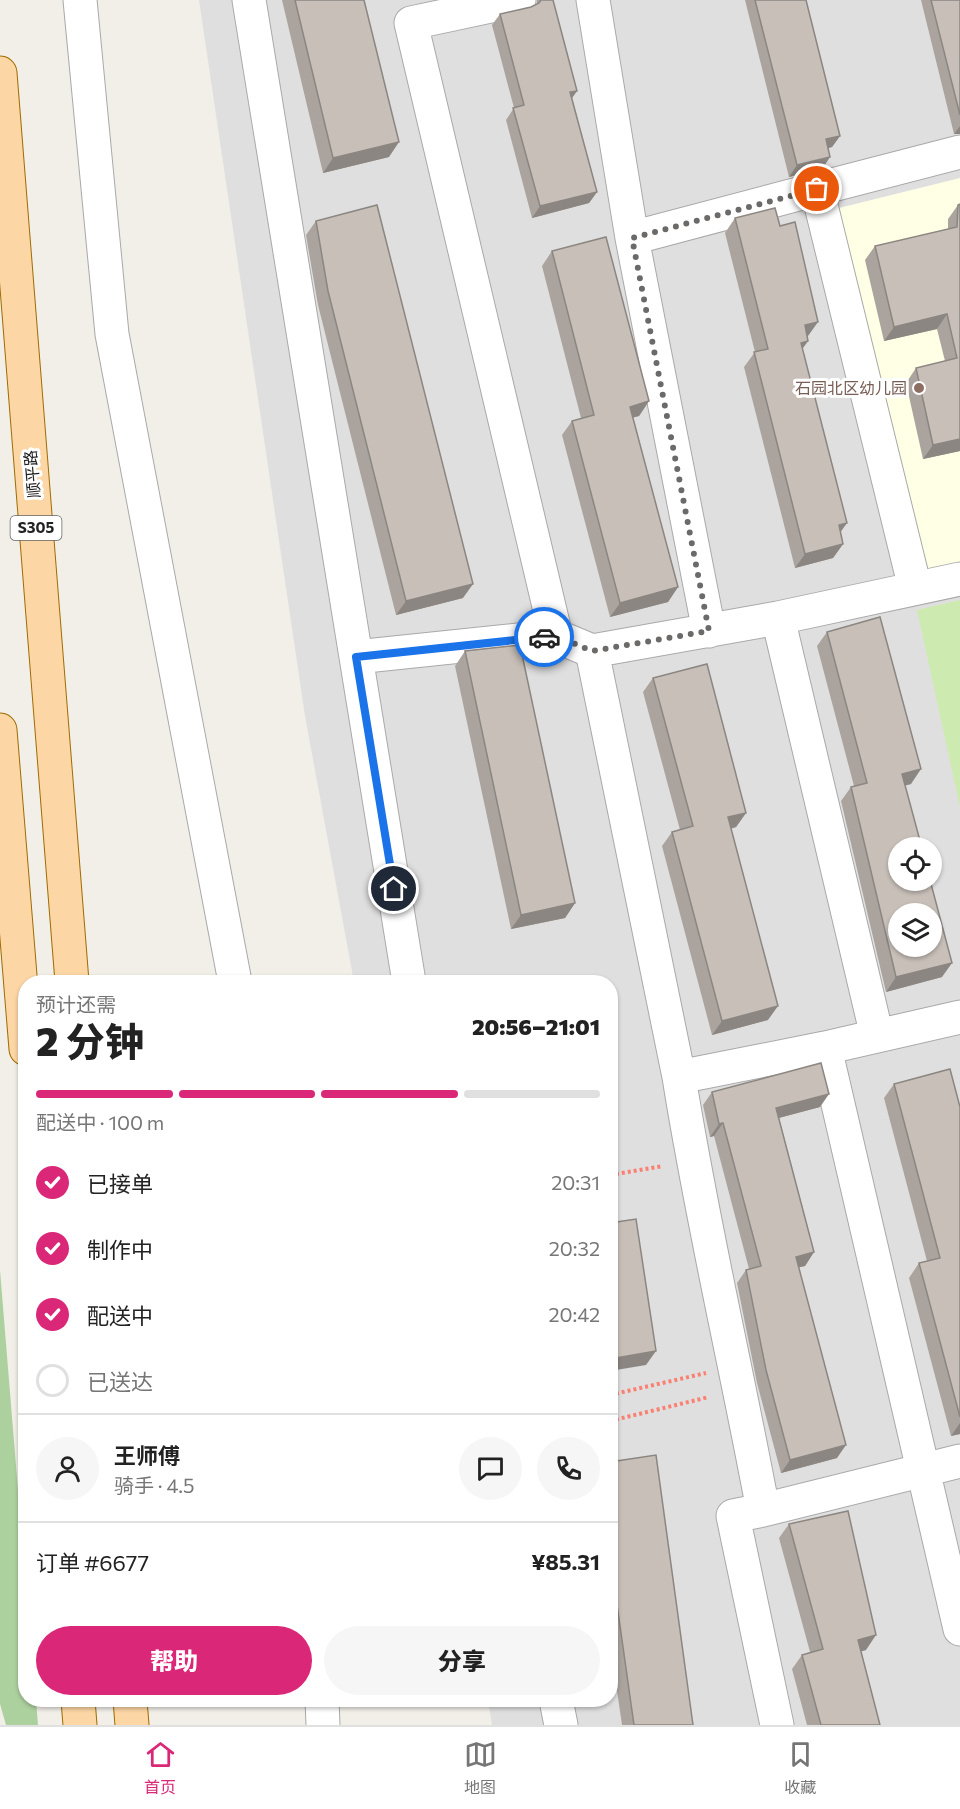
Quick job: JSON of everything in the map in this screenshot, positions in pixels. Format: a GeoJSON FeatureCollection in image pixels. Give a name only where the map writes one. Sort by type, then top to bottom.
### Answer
{"type":"FeatureCollection","features":[{"type":"Feature","properties":{"kind":"main road","name":"顺平路"},"geometry":{"type":"LineString","coordinates":[[0,73],[71,975]]}},
{"type":"Feature","properties":{"kind":"main road"},"geometry":{"type":"LineString","coordinates":[[0,730],[20,975]]}},
{"type":"Feature","properties":{"kind":"main road"},"geometry":{"type":"LineString","coordinates":[[79,1707],[80,1725]]}},
{"type":"Feature","properties":{"kind":"main road"},"geometry":{"type":"LineString","coordinates":[[131,1707],[132,1725]]}},
{"type":"Feature","properties":{"kind":"street"},"geometry":{"type":"LineString","coordinates":[[80,0],[112,334],[234,975]]}},
{"type":"Feature","properties":{"kind":"street"},"geometry":{"type":"LineString","coordinates":[[249,0],[408,975]]}},
{"type":"Feature","properties":{"kind":"street"},"geometry":{"type":"LineString","coordinates":[[519,0],[411,23],[556,636]]}},
{"type":"Feature","properties":{"kind":"street"},"geometry":{"type":"LineString","coordinates":[[593,0],[632,238],[709,631]]}},
{"type":"Feature","properties":{"kind":"street"},"geometry":{"type":"LineString","coordinates":[[632,238],[960,153]]}},
{"type":"Feature","properties":{"kind":"street"},"geometry":{"type":"LineString","coordinates":[[817,189],[915,588]]}},
{"type":"Feature","properties":{"kind":"street"},"geometry":{"type":"LineString","coordinates":[[356,657],[556,636],[592,651],[778,618],[960,579]]}},
{"type":"Feature","properties":{"kind":"street"},"geometry":{"type":"LineString","coordinates":[[778,618],[877,1035]]}},
{"type":"Feature","properties":{"kind":"street"},"geometry":{"type":"LineString","coordinates":[[592,651],[679,1077],[692,1161],[763,1510]]}},
{"type":"Feature","properties":{"kind":"street"},"geometry":{"type":"LineString","coordinates":[[679,1077],[825,1048],[960,1017]]}},
{"type":"Feature","properties":{"kind":"street"},"geometry":{"type":"LineString","coordinates":[[825,1048],[960,1629]]}},
{"type":"Feature","properties":{"kind":"street"},"geometry":{"type":"LineString","coordinates":[[777,1725],[733,1516],[960,1461]]}},
{"type":"Feature","properties":{"kind":"street"},"geometry":{"type":"LineString","coordinates":[[322,1707],[323,1725]]}},
{"type":"Feature","properties":{"kind":"street"},"geometry":{"type":"LineString","coordinates":[[557,1707],[561,1725]]}},
{"type":"Feature","properties":{"kind":"path"},"geometry":{"type":"LineString","coordinates":[[618,1174],[692,1161]]}},
{"type":"Feature","properties":{"kind":"path"},"geometry":{"type":"LineString","coordinates":[[618,1394],[737,1378]]}},
{"type":"Feature","properties":{"kind":"path"},"geometry":{"type":"LineString","coordinates":[[618,1418],[737,1378]]}},
{"type":"Feature","properties":{"kind":"shaded area"},"geometry":{"type":"Polygon","coordinates":[[[199,0],[960,0],[960,1725],[492,1725],[489,1707],[618,1707],[618,975],[353,975],[305,716],[199,0]]]}},
{"type":"Feature","properties":{"kind":"shaded area","name":"石园北区幼儿园"},"geometry":{"type":"Polygon","coordinates":[[[960,178],[960,567],[924,575],[835,209],[960,178]]]}},
{"type":"Feature","properties":{"kind":"green space"},"geometry":{"type":"Polygon","coordinates":[[[960,600],[960,807],[917,610],[960,600]]]}},
{"type":"Feature","properties":{"kind":"green space"},"geometry":{"type":"Polygon","coordinates":[[[0,1270],[18,1490],[18,1707],[37,1707],[38,1725],[6,1725],[0,1704],[0,1270]]]}},
{"type":"Feature","properties":{"kind":"building"},"geometry":{"type":"Polygon","coordinates":[[[295,0],[364,0],[399,142],[333,158],[295,0]]]}},
{"type":"Feature","properties":{"kind":"building"},"geometry":{"type":"Polygon","coordinates":[[[541,0],[553,0],[577,91],[570,92],[597,192],[540,206],[513,108],[524,105],[500,14],[531,7],[541,0]]]}},
{"type":"Feature","properties":{"kind":"building"},"geometry":{"type":"Polygon","coordinates":[[[755,0],[806,0],[840,136],[826,139],[830,157],[797,165],[755,0]]]}},
{"type":"Feature","properties":{"kind":"building"},"geometry":{"type":"Polygon","coordinates":[[[931,0],[960,0],[960,115],[931,0]]]}},
{"type":"Feature","properties":{"kind":"building"},"geometry":{"type":"Polygon","coordinates":[[[960,204],[960,439],[933,445],[916,368],[957,358],[947,314],[894,327],[875,246],[957,227],[958,205],[960,204]]]}},
{"type":"Feature","properties":{"kind":"building"},"geometry":{"type":"Polygon","coordinates":[[[377,205],[473,584],[406,601],[328,291],[316,221],[377,205]]]}},
{"type":"Feature","properties":{"kind":"building"},"geometry":{"type":"Polygon","coordinates":[[[775,208],[780,226],[795,222],[818,322],[805,325],[808,341],[801,343],[847,523],[839,525],[843,544],[805,554],[754,352],[768,349],[735,218],[775,208]]]}},
{"type":"Feature","properties":{"kind":"building"},"geometry":{"type":"Polygon","coordinates":[[[606,237],[649,401],[630,407],[678,587],[620,603],[572,421],[594,415],[552,251],[606,237]]]}},
{"type":"Feature","properties":{"kind":"building"},"geometry":{"type":"Polygon","coordinates":[[[880,617],[921,769],[902,774],[919,837],[888,837],[888,891],[933,891],[936,903],[888,903],[888,943],[851,787],[867,783],[827,632],[880,617]]]}},
{"type":"Feature","properties":{"kind":"building"},"geometry":{"type":"Polygon","coordinates":[[[520,645],[575,903],[521,915],[465,651],[520,645]]]}},
{"type":"Feature","properties":{"kind":"building"},"geometry":{"type":"Polygon","coordinates":[[[707,664],[746,813],[728,817],[778,1006],[722,1021],[672,832],[693,826],[653,678],[707,664]]]}},
{"type":"Feature","properties":{"kind":"building"},"geometry":{"type":"Polygon","coordinates":[[[942,925],[952,963],[896,977],[891,957],[942,957],[942,925]]]}},
{"type":"Feature","properties":{"kind":"building"},"geometry":{"type":"Polygon","coordinates":[[[821,1063],[829,1094],[776,1108],[814,1252],[796,1257],[846,1445],[790,1460],[766,1370],[746,1270],[761,1266],[723,1123],[719,1124],[712,1092],[821,1063]]]}},
{"type":"Feature","properties":{"kind":"building"},"geometry":{"type":"Polygon","coordinates":[[[950,1069],[960,1107],[960,1417],[919,1263],[940,1258],[894,1084],[950,1069]]]}},
{"type":"Feature","properties":{"kind":"building"},"geometry":{"type":"Polygon","coordinates":[[[636,1219],[656,1351],[618,1358],[618,1222],[636,1219]]]}},
{"type":"Feature","properties":{"kind":"building"},"geometry":{"type":"Polygon","coordinates":[[[656,1455],[693,1725],[634,1725],[618,1612],[618,1461],[656,1455]]]}},
{"type":"Feature","properties":{"kind":"building"},"geometry":{"type":"Polygon","coordinates":[[[848,1511],[876,1635],[858,1640],[880,1725],[821,1725],[802,1655],[823,1649],[789,1524],[848,1511]]]}},
{"type":"Feature","properties":{"kind":"way so far"},"geometry":{"type":"LineString","coordinates":[[544,637],[556,636],[592,651],[709,631],[632,238],[817,189]]}},
{"type":"Feature","properties":{"kind":"place","name":"石园北区幼儿园"},"geometry":{"type":"Point","coordinates":[919,388]}},
{"type":"Feature","properties":{"kind":"route"},"geometry":{"type":"LineString","coordinates":[[394,889],[356,657],[544,637]]}}]}
